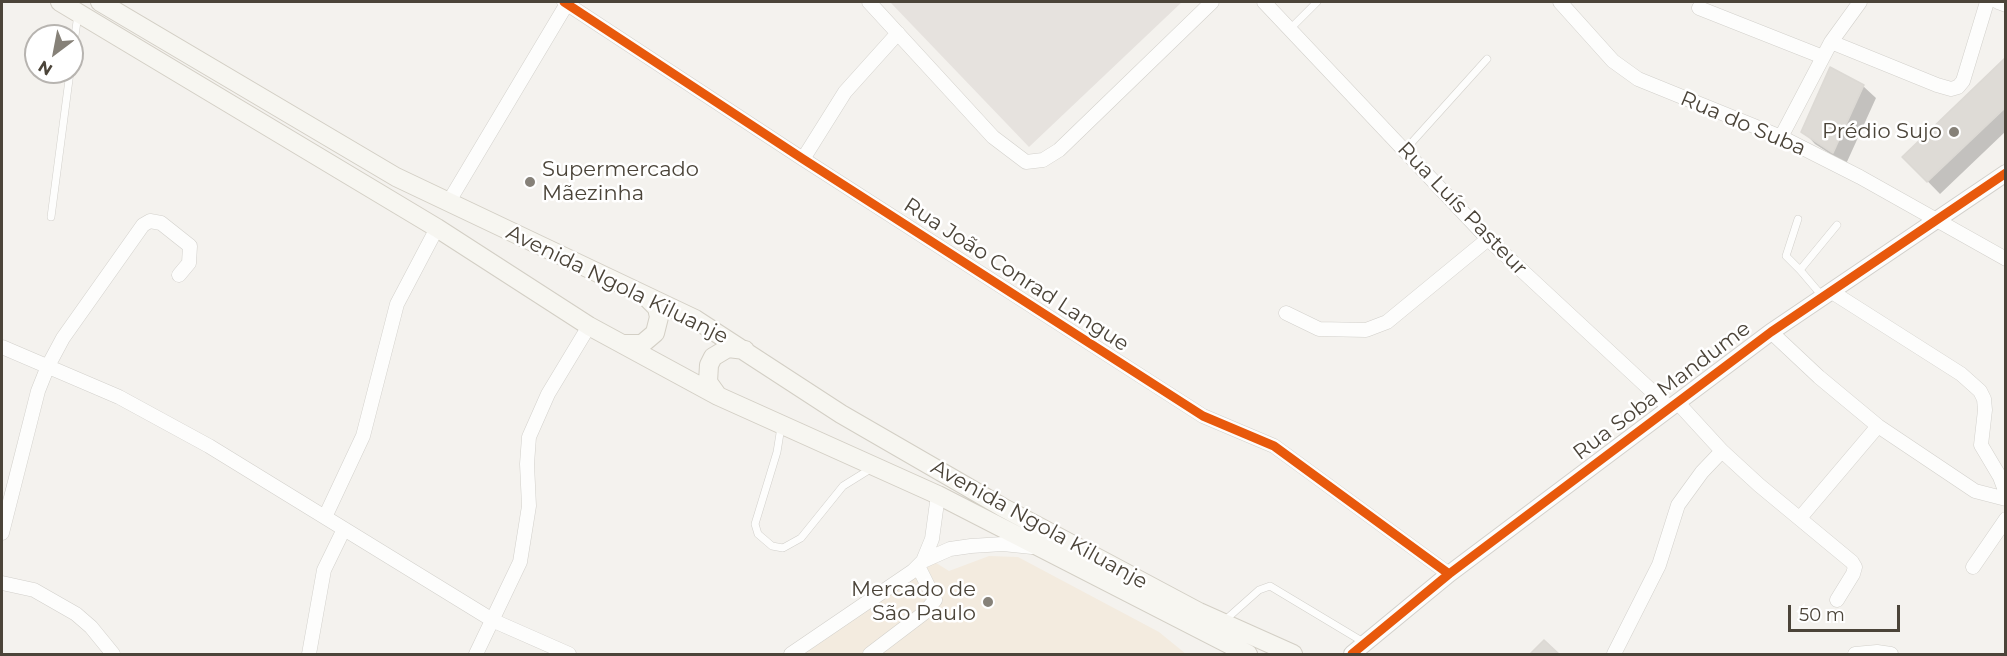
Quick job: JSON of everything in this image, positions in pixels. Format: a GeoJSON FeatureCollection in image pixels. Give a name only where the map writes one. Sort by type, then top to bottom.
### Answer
{"type":"FeatureCollection","features":[{"type":"Feature","properties":{"kind":"main road","name":"Avenida Ngola Kiluanje"},"geometry":{"type":"LineString","coordinates":[[60,2],[436,228],[589,326],[718,396],[938,495],[1248,654]]}},
{"type":"Feature","properties":{"kind":"main road","name":"Avenida Ngola Kiluanje"},"geometry":{"type":"LineString","coordinates":[[99,2],[343,147],[448,203],[695,318],[790,382],[893,444],[1031,522],[1221,623],[1293,654]]}},
{"type":"Feature","properties":{"kind":"main road"},"geometry":{"type":"LineString","coordinates":[[625,344],[642,344],[655,333],[659,317],[652,301],[645,296]]}},
{"type":"Feature","properties":{"kind":"main road"},"geometry":{"type":"LineString","coordinates":[[718,396],[708,382],[709,365],[713,357],[728,348],[745,350]]}},
{"type":"Feature","properties":{"kind":"main road"},"geometry":{"type":"LineString","coordinates":[[1197,629],[1213,647],[1214,654]]}},
{"type":"Feature","properties":{"kind":"street"},"geometry":{"type":"LineString","coordinates":[[448,203],[566,2]]}},
{"type":"Feature","properties":{"kind":"street","name":"Rua João Conrad Langue"},"geometry":{"type":"LineString","coordinates":[[566,2],[803,159],[1203,416],[1274,446],[1449,574]]}},
{"type":"Feature","properties":{"kind":"street"},"geometry":{"type":"LineString","coordinates":[[869,2],[993,137],[1026,162],[1043,160],[1079,132],[1212,2]]}},
{"type":"Feature","properties":{"kind":"street","name":"Rua Luís Pasteur"},"geometry":{"type":"LineString","coordinates":[[1264,2],[1488,239],[1674,405],[1722,451],[1855,567],[1837,600]]}},
{"type":"Feature","properties":{"kind":"street","name":"Rua do Suba"},"geometry":{"type":"LineString","coordinates":[[1560,2],[1613,61],[1638,79],[1781,137],[2006,259]]}},
{"type":"Feature","properties":{"kind":"street"},"geometry":{"type":"LineString","coordinates":[[1781,137],[1831,42],[1860,2]]}},
{"type":"Feature","properties":{"kind":"street"},"geometry":{"type":"LineString","coordinates":[[1831,42],[1951,89],[1958,87],[1963,81],[1987,2]]}},
{"type":"Feature","properties":{"kind":"street"},"geometry":{"type":"LineString","coordinates":[[1998,2],[2006,5]]}},
{"type":"Feature","properties":{"kind":"street"},"geometry":{"type":"LineString","coordinates":[[1699,8],[1823,57]]}},
{"type":"Feature","properties":{"kind":"street"},"geometry":{"type":"LineString","coordinates":[[803,159],[845,92],[898,33]]}},
{"type":"Feature","properties":{"kind":"street","name":"Rua Soba Mandume"},"geometry":{"type":"LineString","coordinates":[[1352,654],[1449,574],[1771,332],[2006,173]]}},
{"type":"Feature","properties":{"kind":"street"},"geometry":{"type":"LineString","coordinates":[[2,532],[38,391],[48,366],[63,338],[143,225],[150,221],[161,223],[190,246],[189,263],[179,275]]}},
{"type":"Feature","properties":{"kind":"street"},"geometry":{"type":"LineString","coordinates":[[325,517],[363,436],[397,304],[436,228]]}},
{"type":"Feature","properties":{"kind":"street"},"geometry":{"type":"LineString","coordinates":[[1286,313],[1319,329],[1366,330],[1387,322],[1488,239]]}},
{"type":"Feature","properties":{"kind":"street"},"geometry":{"type":"LineString","coordinates":[[1828,295],[1961,374],[1980,391],[1984,399],[1985,411],[1981,445],[2000,477],[2006,493]]}},
{"type":"Feature","properties":{"kind":"street"},"geometry":{"type":"LineString","coordinates":[[476,654],[494,621],[520,562],[529,506],[527,464],[529,437],[548,394],[589,326]]}},
{"type":"Feature","properties":{"kind":"street"},"geometry":{"type":"LineString","coordinates":[[1771,332],[1819,377],[1878,426],[1962,483],[1988,496],[2006,499]]}},
{"type":"Feature","properties":{"kind":"street"},"geometry":{"type":"LineString","coordinates":[[2,348],[119,397],[209,446],[494,621],[569,654]]}},
{"type":"Feature","properties":{"kind":"street"},"geometry":{"type":"LineString","coordinates":[[1800,518],[1878,426]]}},
{"type":"Feature","properties":{"kind":"street"},"geometry":{"type":"LineString","coordinates":[[1614,654],[1659,566],[1678,505],[1702,472],[1722,451]]}},
{"type":"Feature","properties":{"kind":"street"},"geometry":{"type":"LineString","coordinates":[[870,654],[924,613],[935,600],[920,564],[932,538],[938,495]]}},
{"type":"Feature","properties":{"kind":"street"},"geometry":{"type":"LineString","coordinates":[[1973,567],[2006,519]]}},
{"type":"Feature","properties":{"kind":"street"},"geometry":{"type":"LineString","coordinates":[[309,654],[324,570],[344,529]]}},
{"type":"Feature","properties":{"kind":"street"},"geometry":{"type":"LineString","coordinates":[[791,654],[920,564],[950,549],[983,545],[1021,545],[1050,551]]}},
{"type":"Feature","properties":{"kind":"street"},"geometry":{"type":"LineString","coordinates":[[2,583],[34,590],[76,614],[91,627],[112,654]]}},
{"type":"Feature","properties":{"kind":"street"},"geometry":{"type":"LineString","coordinates":[[1855,654],[1877,652],[1891,654]]}},
{"type":"Feature","properties":{"kind":"lane"},"geometry":{"type":"LineString","coordinates":[[1290,29],[1317,2]]}},
{"type":"Feature","properties":{"kind":"lane"},"geometry":{"type":"LineString","coordinates":[[76,24],[78,12]]}},
{"type":"Feature","properties":{"kind":"lane"},"geometry":{"type":"LineString","coordinates":[[1405,150],[1488,59]]}},
{"type":"Feature","properties":{"kind":"lane"},"geometry":{"type":"LineString","coordinates":[[51,217],[68,84]]}},
{"type":"Feature","properties":{"kind":"lane"},"geometry":{"type":"LineString","coordinates":[[1798,219],[1786,256],[1828,295]]}},
{"type":"Feature","properties":{"kind":"lane"},"geometry":{"type":"LineString","coordinates":[[1800,270],[1837,225]]}},
{"type":"Feature","properties":{"kind":"lane"},"geometry":{"type":"LineString","coordinates":[[781,424],[777,452],[755,524],[758,534],[772,546],[783,548],[801,538],[843,486],[874,467]]}},
{"type":"Feature","properties":{"kind":"lane"},"geometry":{"type":"LineString","coordinates":[[1221,623],[1259,590],[1270,586],[1365,643]]}},
{"type":"Feature","properties":{"kind":"shaded area"},"geometry":{"type":"Polygon","coordinates":[[[890,2],[1182,2],[1029,147],[890,2]]]}},
{"type":"Feature","properties":{"kind":"shaded area","name":"Mercado de São Paulo"},"geometry":{"type":"Polygon","coordinates":[[[989,556],[1018,557],[1159,632],[1186,654],[800,654],[933,561],[949,571],[989,556]]]}},
{"type":"Feature","properties":{"kind":"building","name":"Prédio Sujo"},"geometry":{"type":"Polygon","coordinates":[[[2005,58],[2006,107],[1927,182],[1902,157],[2005,58]]]}},
{"type":"Feature","properties":{"kind":"building"},"geometry":{"type":"Polygon","coordinates":[[[1830,67],[1864,85],[1833,153],[1801,132],[1830,67]]]}},
{"type":"Feature","properties":{"kind":"building"},"geometry":{"type":"Polygon","coordinates":[[[1544,640],[1559,654],[1530,654],[1544,640]]]}},
{"type":"Feature","properties":{"kind":"cycle path"},"geometry":{"type":"LineString","coordinates":[[564,2],[803,159],[1203,416],[1274,446],[1449,574]]}},
{"type":"Feature","properties":{"kind":"cycle path"},"geometry":{"type":"LineString","coordinates":[[1352,654],[1449,574],[1771,332],[2006,173]]}},
{"type":"Feature","properties":{"kind":"place","name":"Prédio Sujo"},"geometry":{"type":"Point","coordinates":[1954,132]}},
{"type":"Feature","properties":{"kind":"place","name":"Supermercado Mãezinha"},"geometry":{"type":"Point","coordinates":[530,182]}},
{"type":"Feature","properties":{"kind":"place","name":"Mercado de São Paulo"},"geometry":{"type":"Point","coordinates":[988,602]}}]}
